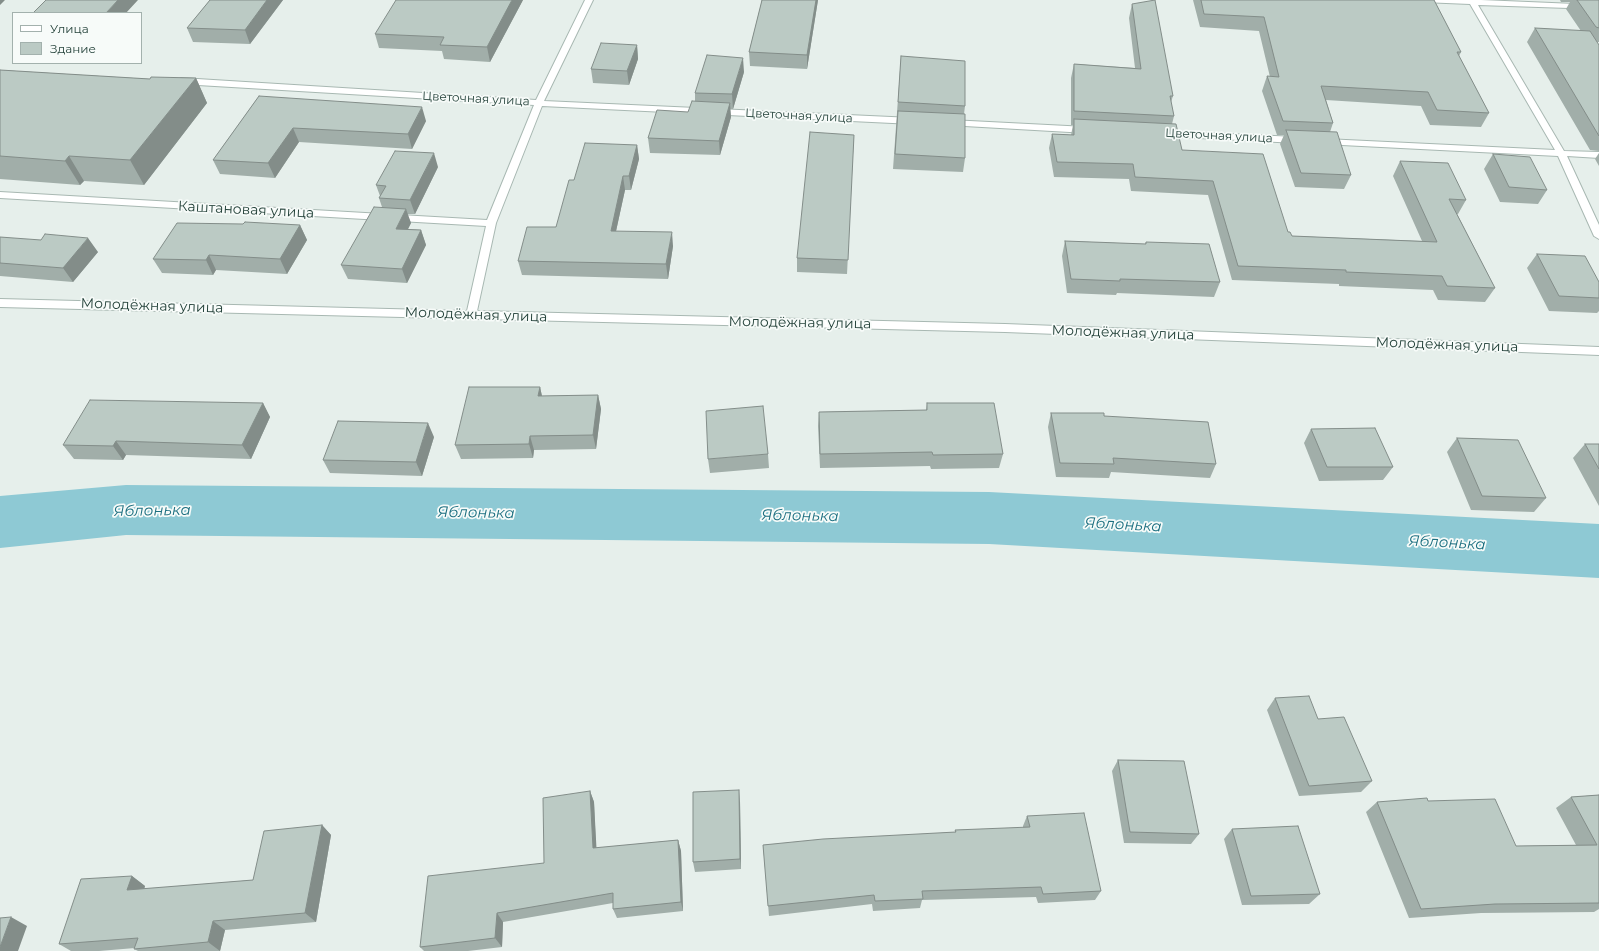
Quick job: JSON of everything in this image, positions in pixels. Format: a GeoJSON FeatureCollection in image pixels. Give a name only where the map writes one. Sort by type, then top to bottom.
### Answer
{"type":"FeatureCollection","features":[{"type":"Feature","properties":{"kind":"street"},"geometry":{"type":"LineString","coordinates":[[471,315],[491,223],[539,103],[589,0]]}},
{"type":"Feature","properties":{"kind":"street"},"geometry":{"type":"LineString","coordinates":[[1422,0],[1472,1],[1599,8]]}},
{"type":"Feature","properties":{"kind":"street"},"geometry":{"type":"LineString","coordinates":[[1472,1],[1561,154],[1599,236]]}},
{"type":"Feature","properties":{"kind":"street","name":"Цветочная улица"},"geometry":{"type":"LineString","coordinates":[[174,81],[539,103],[922,122]]}},
{"type":"Feature","properties":{"kind":"street"},"geometry":{"type":"LineString","coordinates":[[938,123],[1098,130]]}},
{"type":"Feature","properties":{"kind":"street","name":"Цветочная улица"},"geometry":{"type":"LineString","coordinates":[[1154,133],[1599,155]]}},
{"type":"Feature","properties":{"kind":"street","name":"Каштановая улица"},"geometry":{"type":"LineString","coordinates":[[0,195],[491,223]]}},
{"type":"Feature","properties":{"kind":"street","name":"Молодёжная улица"},"geometry":{"type":"LineString","coordinates":[[0,303],[1005,328],[1599,351]]}},
{"type":"Feature","properties":{"kind":"building"},"geometry":{"type":"Polygon","coordinates":[[[46,0],[118,0],[107,12],[34,12],[46,0]]]}},
{"type":"Feature","properties":{"kind":"building"},"geometry":{"type":"Polygon","coordinates":[[[210,0],[267,0],[245,30],[187,28],[210,0]]]}},
{"type":"Feature","properties":{"kind":"building"},"geometry":{"type":"Polygon","coordinates":[[[396,0],[512,0],[487,47],[440,45],[444,37],[375,34],[396,0]]]}},
{"type":"Feature","properties":{"kind":"building"},"geometry":{"type":"Polygon","coordinates":[[[762,0],[816,0],[807,55],[749,52],[762,0]]]}},
{"type":"Feature","properties":{"kind":"building"},"geometry":{"type":"Polygon","coordinates":[[[1155,0],[1173,96],[1170,96],[1174,116],[1074,111],[1074,64],[1141,69],[1132,4],[1155,0]]]}},
{"type":"Feature","properties":{"kind":"building"},"geometry":{"type":"Polygon","coordinates":[[[1201,0],[1434,0],[1461,52],[1457,52],[1489,113],[1437,110],[1428,92],[1321,86],[1333,123],[1283,121],[1267,76],[1279,77],[1264,17],[1204,14],[1201,0]]]}},
{"type":"Feature","properties":{"kind":"building"},"geometry":{"type":"Polygon","coordinates":[[[1577,0],[1599,0],[1599,28],[1596,27],[1577,0]]]}},
{"type":"Feature","properties":{"kind":"building"},"geometry":{"type":"Polygon","coordinates":[[[1535,28],[1590,31],[1599,45],[1599,136],[1535,28]]]}},
{"type":"Feature","properties":{"kind":"building"},"geometry":{"type":"Polygon","coordinates":[[[601,43],[637,45],[627,71],[591,69],[601,43]]]}},
{"type":"Feature","properties":{"kind":"building"},"geometry":{"type":"Polygon","coordinates":[[[707,55],[743,58],[732,94],[695,93],[707,55]]]}},
{"type":"Feature","properties":{"kind":"building"},"geometry":{"type":"Polygon","coordinates":[[[901,56],[965,61],[965,106],[898,102],[901,56]]]}},
{"type":"Feature","properties":{"kind":"building"},"geometry":{"type":"Polygon","coordinates":[[[0,70],[150,79],[151,77],[196,78],[130,160],[69,156],[65,161],[0,156],[0,70]]]}},
{"type":"Feature","properties":{"kind":"building"},"geometry":{"type":"Polygon","coordinates":[[[259,96],[422,107],[408,134],[293,128],[268,163],[213,160],[259,96]]]}},
{"type":"Feature","properties":{"kind":"building"},"geometry":{"type":"Polygon","coordinates":[[[692,101],[730,103],[719,141],[648,138],[657,110],[688,112],[692,101]]]}},
{"type":"Feature","properties":{"kind":"building"},"geometry":{"type":"Polygon","coordinates":[[[898,111],[965,114],[965,158],[895,154],[898,111]]]}},
{"type":"Feature","properties":{"kind":"building"},"geometry":{"type":"Polygon","coordinates":[[[1074,119],[1176,124],[1182,150],[1263,154],[1288,232],[1290,232],[1292,236],[1437,242],[1400,161],[1448,163],[1466,200],[1449,199],[1495,288],[1447,286],[1442,276],[1346,272],[1346,270],[1238,266],[1213,181],[1135,177],[1133,164],[1057,162],[1052,134],[1074,135],[1074,119]]]}},
{"type":"Feature","properties":{"kind":"building"},"geometry":{"type":"Polygon","coordinates":[[[1286,130],[1337,132],[1351,175],[1301,173],[1286,130]]]}},
{"type":"Feature","properties":{"kind":"building"},"geometry":{"type":"Polygon","coordinates":[[[810,132],[854,135],[848,260],[797,258],[810,132]]]}},
{"type":"Feature","properties":{"kind":"building"},"geometry":{"type":"Polygon","coordinates":[[[585,143],[637,145],[629,176],[623,176],[611,231],[672,232],[666,264],[518,261],[527,227],[556,227],[569,180],[574,180],[585,143]]]}},
{"type":"Feature","properties":{"kind":"building"},"geometry":{"type":"Polygon","coordinates":[[[395,151],[434,153],[410,200],[379,198],[386,186],[376,185],[395,151]]]}},
{"type":"Feature","properties":{"kind":"building"},"geometry":{"type":"Polygon","coordinates":[[[1493,154],[1530,157],[1547,190],[1509,187],[1493,154]]]}},
{"type":"Feature","properties":{"kind":"building"},"geometry":{"type":"Polygon","coordinates":[[[374,207],[406,209],[396,229],[421,230],[402,269],[341,265],[374,207]]]}},
{"type":"Feature","properties":{"kind":"building"},"geometry":{"type":"Polygon","coordinates":[[[245,222],[300,225],[280,259],[209,255],[206,260],[153,259],[177,223],[243,224],[245,222]]]}},
{"type":"Feature","properties":{"kind":"building"},"geometry":{"type":"Polygon","coordinates":[[[45,234],[88,238],[63,268],[0,263],[0,237],[41,240],[45,234]]]}},
{"type":"Feature","properties":{"kind":"building"},"geometry":{"type":"Polygon","coordinates":[[[1065,241],[1146,244],[1146,242],[1209,244],[1220,282],[1071,279],[1065,241]]]}},
{"type":"Feature","properties":{"kind":"building"},"geometry":{"type":"Polygon","coordinates":[[[1537,254],[1585,256],[1599,282],[1599,298],[1559,296],[1537,254]]]}},
{"type":"Feature","properties":{"kind":"building"},"geometry":{"type":"Polygon","coordinates":[[[469,387],[540,387],[538,396],[598,395],[593,435],[530,436],[529,444],[455,445],[469,387]]]}},
{"type":"Feature","properties":{"kind":"building"},"geometry":{"type":"Polygon","coordinates":[[[90,400],[263,403],[242,445],[116,441],[113,446],[63,445],[90,400]]]}},
{"type":"Feature","properties":{"kind":"building"},"geometry":{"type":"Polygon","coordinates":[[[927,403],[994,403],[1003,454],[933,455],[932,452],[820,454],[819,412],[927,410],[927,403]]]}},
{"type":"Feature","properties":{"kind":"building"},"geometry":{"type":"Polygon","coordinates":[[[763,406],[768,454],[708,459],[706,411],[763,406]]]}},
{"type":"Feature","properties":{"kind":"building"},"geometry":{"type":"Polygon","coordinates":[[[1051,413],[1104,413],[1104,416],[1208,422],[1216,464],[1113,458],[1114,464],[1060,463],[1051,413]]]}},
{"type":"Feature","properties":{"kind":"building"},"geometry":{"type":"Polygon","coordinates":[[[338,421],[428,423],[416,462],[323,460],[338,421]]]}},
{"type":"Feature","properties":{"kind":"building"},"geometry":{"type":"Polygon","coordinates":[[[1375,428],[1393,467],[1327,467],[1311,429],[1375,428]]]}},
{"type":"Feature","properties":{"kind":"building"},"geometry":{"type":"Polygon","coordinates":[[[1457,438],[1518,440],[1546,498],[1482,496],[1457,438]]]}},
{"type":"Feature","properties":{"kind":"building"},"geometry":{"type":"Polygon","coordinates":[[[1585,444],[1599,444],[1599,469],[1585,444]]]}},
{"type":"Feature","properties":{"kind":"building"},"geometry":{"type":"Polygon","coordinates":[[[1309,696],[1318,719],[1344,717],[1372,781],[1309,786],[1275,698],[1309,696]]]}},
{"type":"Feature","properties":{"kind":"building"},"geometry":{"type":"Polygon","coordinates":[[[1118,760],[1184,761],[1199,834],[1130,832],[1118,760]]]}},
{"type":"Feature","properties":{"kind":"building"},"geometry":{"type":"Polygon","coordinates":[[[739,790],[740,859],[693,862],[693,792],[739,790]]]}},
{"type":"Feature","properties":{"kind":"building"},"geometry":{"type":"Polygon","coordinates":[[[590,791],[593,848],[678,840],[681,902],[613,909],[613,893],[497,913],[495,938],[420,947],[428,876],[544,863],[543,798],[590,791]]]}},
{"type":"Feature","properties":{"kind":"building"},"geometry":{"type":"Polygon","coordinates":[[[1599,795],[1599,903],[1495,904],[1421,909],[1377,802],[1427,798],[1428,801],[1495,799],[1516,846],[1597,845],[1571,797],[1599,795]]]}},
{"type":"Feature","properties":{"kind":"building"},"geometry":{"type":"Polygon","coordinates":[[[1084,813],[1101,891],[1043,894],[1041,887],[922,891],[923,899],[875,901],[874,895],[768,906],[763,845],[823,839],[956,832],[955,830],[1030,827],[1027,816],[1084,813]]]}},
{"type":"Feature","properties":{"kind":"building"},"geometry":{"type":"Polygon","coordinates":[[[322,825],[305,913],[213,921],[208,942],[134,949],[138,938],[59,944],[81,879],[132,876],[127,890],[253,880],[264,831],[322,825]]]}},
{"type":"Feature","properties":{"kind":"building"},"geometry":{"type":"Polygon","coordinates":[[[1298,826],[1320,894],[1251,896],[1232,829],[1298,826]]]}},
{"type":"Feature","properties":{"kind":"building"},"geometry":{"type":"Polygon","coordinates":[[[11,917],[0,947],[0,918],[11,917]]]}},
{"type":"Feature","properties":{"kind":"waterway","name":"Яблонька"},"geometry":{"type":"LineString","coordinates":[[0,522],[126,510],[989,518],[1599,551]]}}]}
